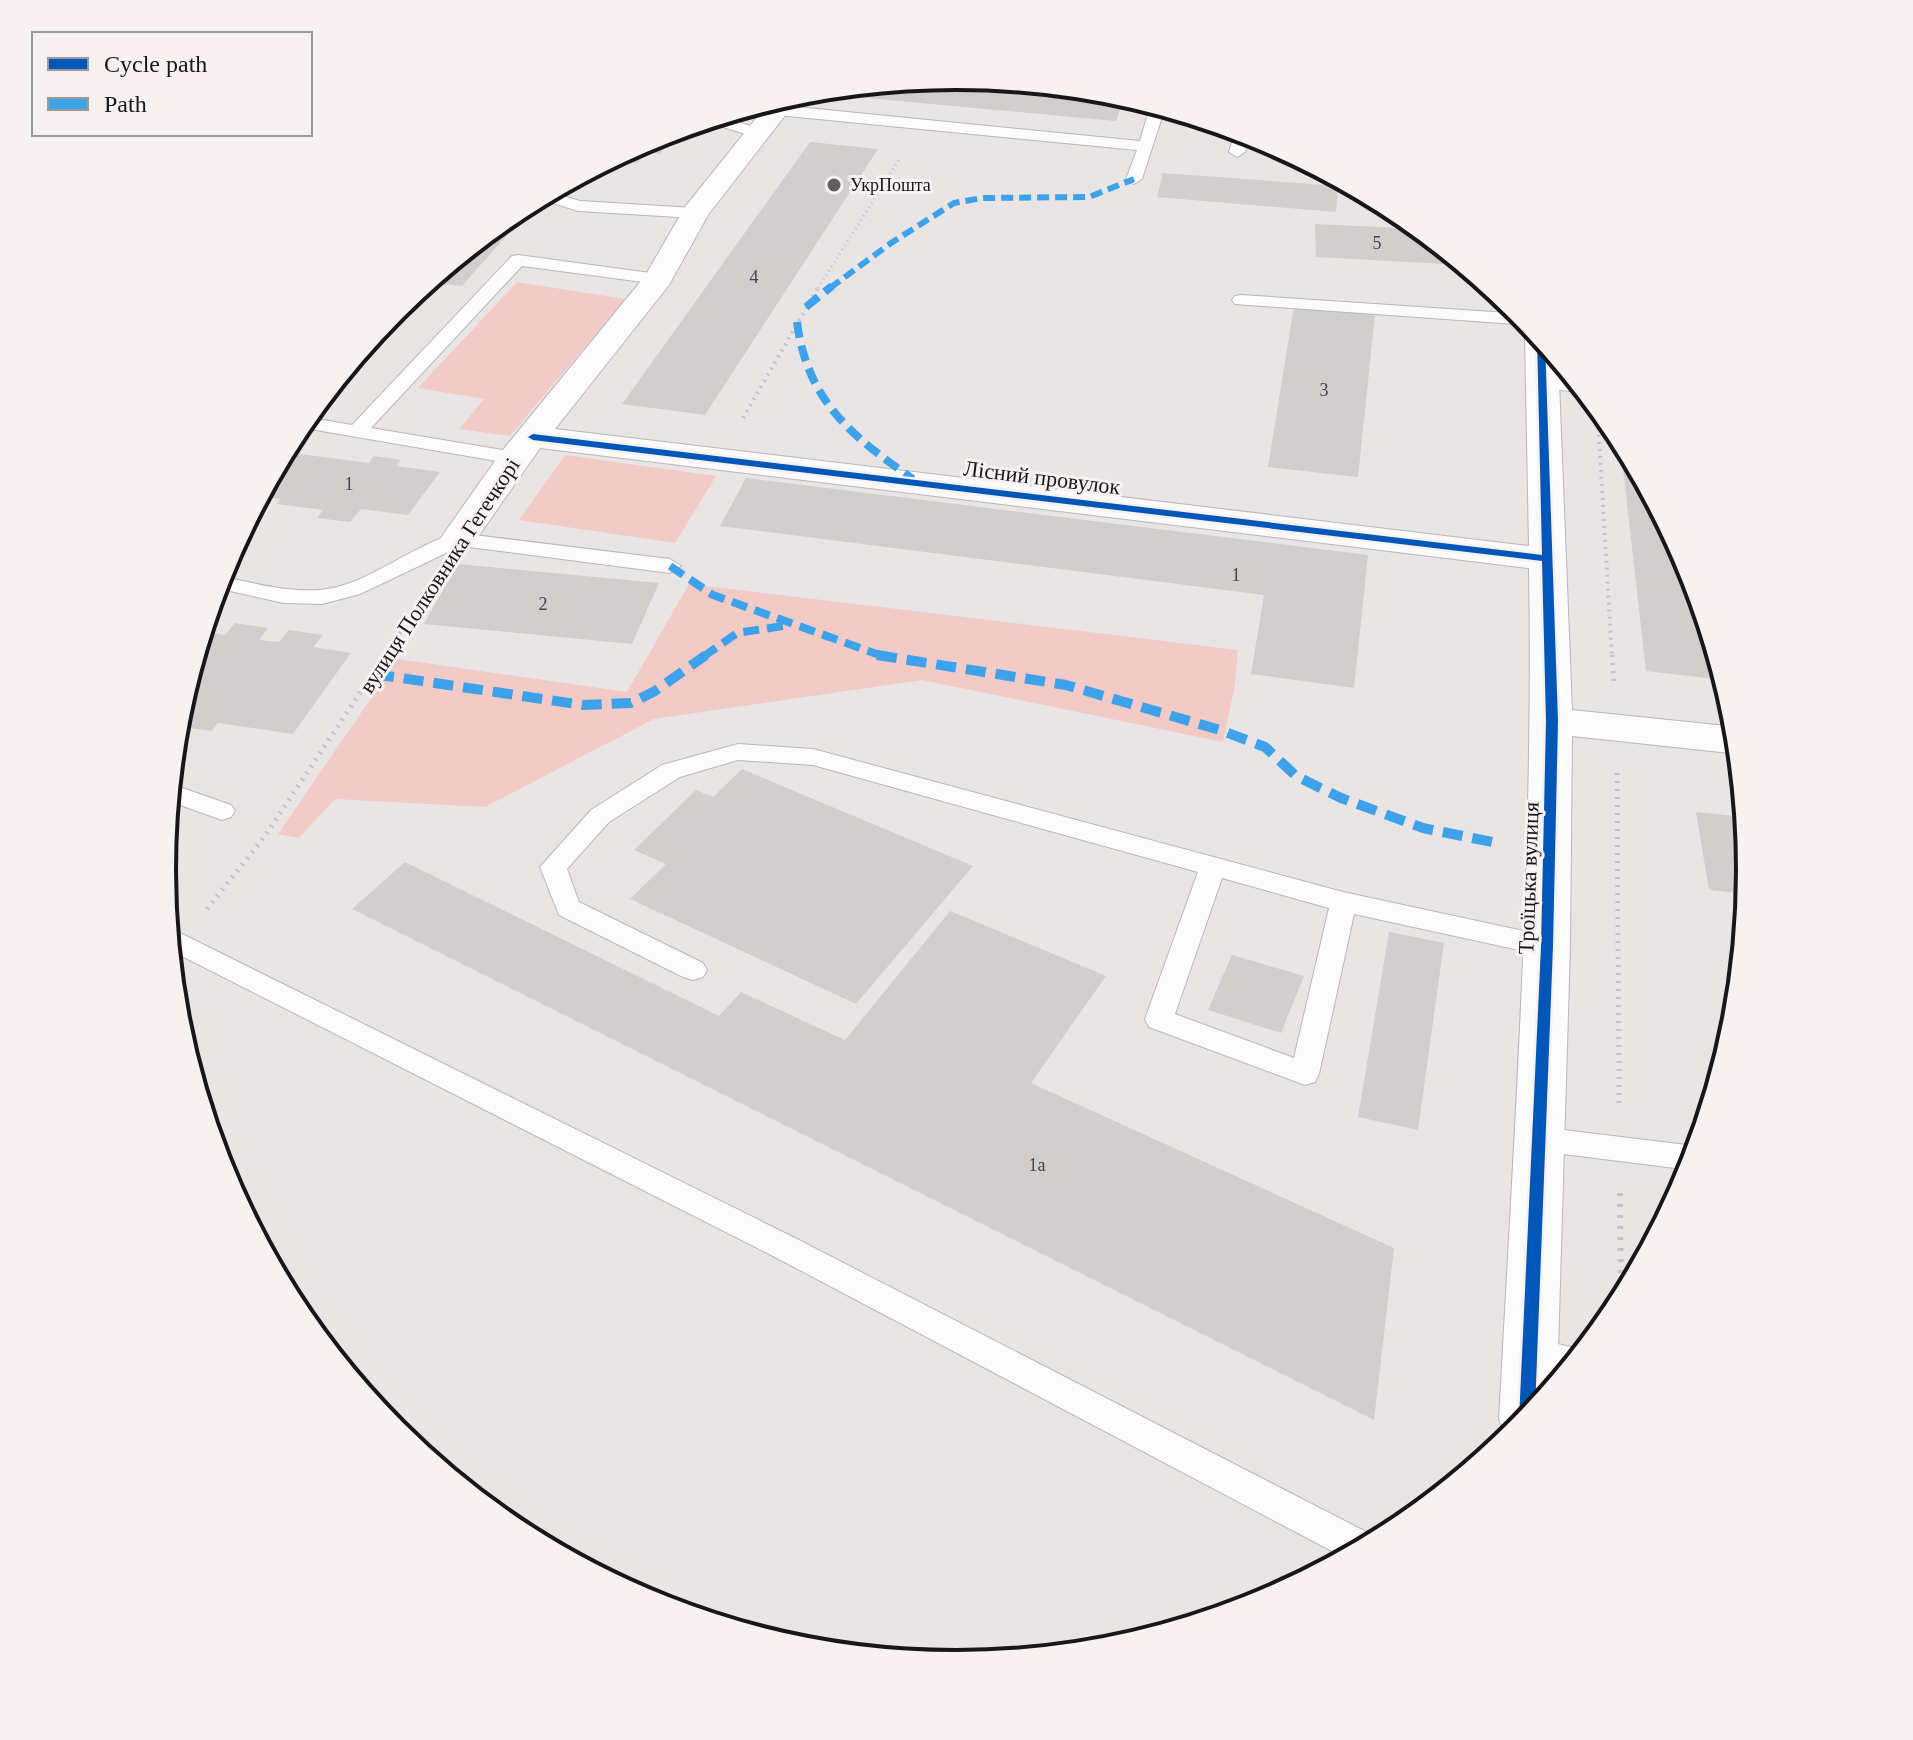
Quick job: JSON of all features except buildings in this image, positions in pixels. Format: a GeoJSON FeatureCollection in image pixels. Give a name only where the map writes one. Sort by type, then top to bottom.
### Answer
{"type":"FeatureCollection","features":[{"type":"Feature","properties":{"kind":"street","name":"вулиця Полковника Гегечкорі"},"geometry":{"type":"LineString","coordinates":[[458,539],[523,448],[658,279],[695,213],[766,114]]}},
{"type":"Feature","properties":{"kind":"street","name":"Троїцька вулиця"},"geometry":{"type":"LineString","coordinates":[[1528,1400],[1547,946],[1552,721],[1547,559],[1563,386]]}},
{"type":"Feature","properties":{"kind":"street","name":"Лісний провулок"},"geometry":{"type":"LineString","coordinates":[[523,448],[721,458],[1547,559]]}},
{"type":"Feature","properties":{"kind":"street"},"geometry":{"type":"LineString","coordinates":[[1552,721],[1725,740]]}},
{"type":"Feature","properties":{"kind":"lane"},"geometry":{"type":"LineString","coordinates":[[767,114],[1146,146]]}},
{"type":"Feature","properties":{"kind":"lane"},"geometry":{"type":"LineString","coordinates":[[1134,179],[1155,116]]}},
{"type":"Feature","properties":{"kind":"lane"},"geometry":{"type":"LineString","coordinates":[[1237,152],[1239,143]]}},
{"type":"Feature","properties":{"kind":"lane"},"geometry":{"type":"LineString","coordinates":[[559,200],[578,206],[695,213]]}},
{"type":"Feature","properties":{"kind":"lane"},"geometry":{"type":"LineString","coordinates":[[357,431],[518,260],[658,279]]}},
{"type":"Feature","properties":{"kind":"lane"},"geometry":{"type":"LineString","coordinates":[[1241,300],[1509,319]]}},
{"type":"Feature","properties":{"kind":"lane"},"geometry":{"type":"LineString","coordinates":[[317,424],[523,448]]}},
{"type":"Feature","properties":{"kind":"lane"},"geometry":{"type":"LineString","coordinates":[[231,585],[284,596],[322,597],[364,583],[458,539],[670,566]]}},
{"type":"Feature","properties":{"kind":"lane"},"geometry":{"type":"LineString","coordinates":[[693,970],[568,908],[553,867],[600,816],[671,771],[738,752],[813,757],[1343,902],[1547,946]]}},
{"type":"Feature","properties":{"kind":"lane"},"geometry":{"type":"LineString","coordinates":[[180,796],[222,811]]}},
{"type":"Feature","properties":{"kind":"lane"},"geometry":{"type":"LineString","coordinates":[[1213,867],[1159,1019],[1305,1074],[1343,902]]}},
{"type":"Feature","properties":{"kind":"lane"},"geometry":{"type":"LineString","coordinates":[[180,943],[770,1240],[1350,1542]]}},
{"type":"Feature","properties":{"kind":"lane"},"geometry":{"type":"LineString","coordinates":[[1539,1139],[1681,1156]]}},
{"type":"Feature","properties":{"kind":"lane"},"geometry":{"type":"LineString","coordinates":[[1530,1353],[1564,1359]]}},
{"type":"Feature","properties":{"kind":"path"},"geometry":{"type":"LineString","coordinates":[[721,458],[806,307],[922,125]]}},
{"type":"Feature","properties":{"kind":"path"},"geometry":{"type":"LineString","coordinates":[[1598,428],[1616,728],[1621,1278]]}},
{"type":"Feature","properties":{"kind":"shaded area"},"geometry":{"type":"Polygon","coordinates":[[[517,282],[625,299],[510,436],[459,429],[484,399],[418,388],[517,282]]]}},
{"type":"Feature","properties":{"kind":"shaded area"},"geometry":{"type":"Polygon","coordinates":[[[565,455],[716,476],[675,543],[519,520],[565,455]]]}},
{"type":"Feature","properties":{"kind":"shaded area"},"geometry":{"type":"Polygon","coordinates":[[[689,584],[1238,650],[1235,684],[1223,742],[922,680],[654,719],[485,807],[335,799],[299,838],[278,834],[398,659],[627,692],[689,584]]]}},
{"type":"Feature","properties":{"kind":"marked path"},"geometry":{"type":"LineString","coordinates":[[806,307],[877,253],[954,203],[1004,197],[1089,197],[1134,179]]}},
{"type":"Feature","properties":{"kind":"marked path"},"geometry":{"type":"LineString","coordinates":[[797,322],[800,349],[808,373],[834,414],[871,449],[913,479]]}},
{"type":"Feature","properties":{"kind":"marked path"},"geometry":{"type":"LineString","coordinates":[[670,566],[713,595],[880,656],[1066,685],[1220,730],[1265,747],[1296,776],[1341,798],[1423,828],[1492,842]]}},
{"type":"Feature","properties":{"kind":"marked path"},"geometry":{"type":"LineString","coordinates":[[374,674],[583,705],[631,703],[655,691],[737,633],[790,625]]}},
{"type":"Feature","properties":{"kind":"cycle path"},"geometry":{"type":"LineString","coordinates":[[1528,1400],[1547,946],[1552,721],[1542,354]]}},
{"type":"Feature","properties":{"kind":"cycle path"},"geometry":{"type":"LineString","coordinates":[[533,437],[1547,559]]}},
{"type":"Feature","properties":{"kind":"place","name":"УкрПошта"},"geometry":{"type":"Point","coordinates":[834,185]}}]}
